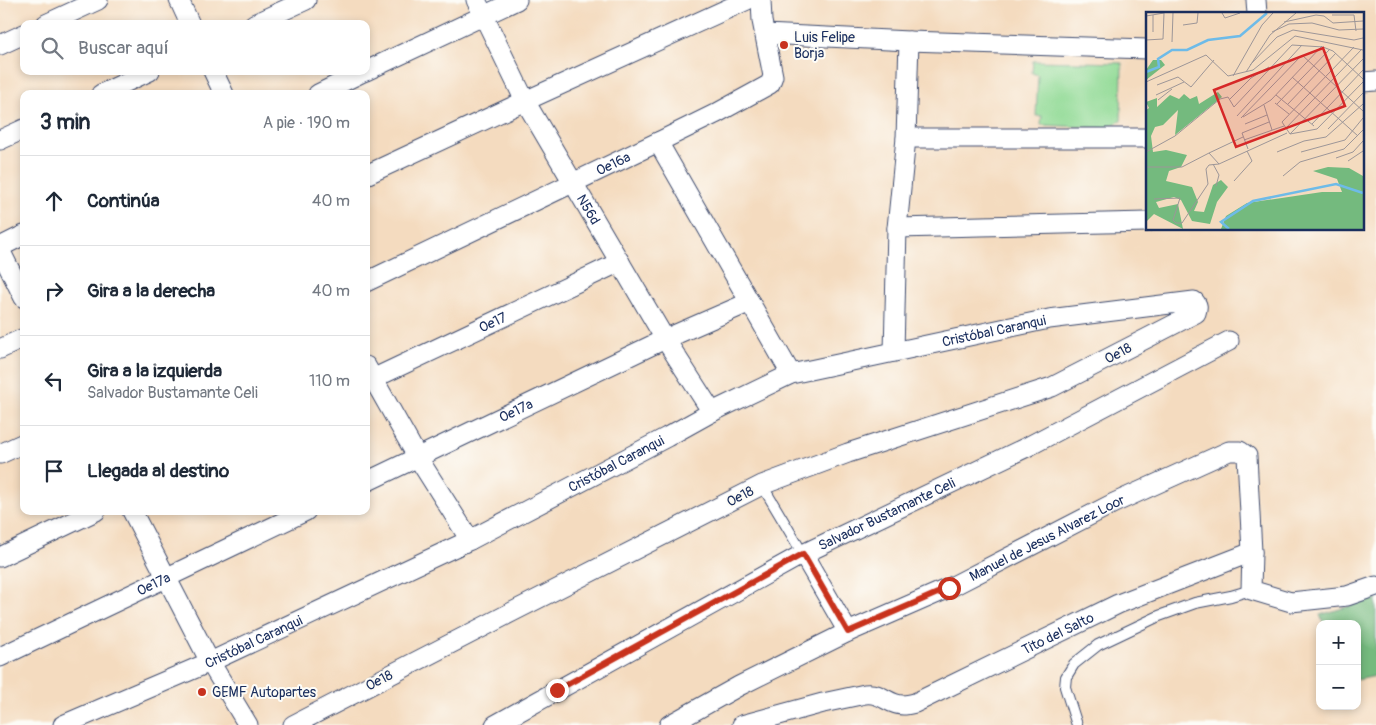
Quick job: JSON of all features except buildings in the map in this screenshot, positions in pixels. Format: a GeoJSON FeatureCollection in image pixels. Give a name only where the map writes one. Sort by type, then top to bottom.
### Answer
{"type":"FeatureCollection","features":[{"type":"Feature","properties":{"kind":"street"},"geometry":{"type":"LineString","coordinates":[[55,20],[98,0]]}},
{"type":"Feature","properties":{"kind":"street"},"geometry":{"type":"LineString","coordinates":[[179,0],[188,20]]}},
{"type":"Feature","properties":{"kind":"street"},"geometry":{"type":"LineString","coordinates":[[263,20],[306,0]]}},
{"type":"Feature","properties":{"kind":"street"},"geometry":{"type":"LineString","coordinates":[[370,69],[479,8],[517,0]]}},
{"type":"Feature","properties":{"kind":"street"},"geometry":{"type":"LineString","coordinates":[[370,173],[748,0]]}},
{"type":"Feature","properties":{"kind":"street"},"geometry":{"type":"LineString","coordinates":[[762,0],[762,21],[765,34],[1146,49]]}},
{"type":"Feature","properties":{"kind":"street","name":"N56d"},"geometry":{"type":"LineString","coordinates":[[479,8],[525,101],[665,339],[712,412]]}},
{"type":"Feature","properties":{"kind":"street","name":"Oe16a"},"geometry":{"type":"LineString","coordinates":[[370,280],[658,142],[764,88],[770,84],[773,76],[765,34]]}},
{"type":"Feature","properties":{"kind":"street"},"geometry":{"type":"LineString","coordinates":[[0,45],[20,36]]}},
{"type":"Feature","properties":{"kind":"street"},"geometry":{"type":"LineString","coordinates":[[894,352],[897,228],[906,138],[909,41]]}},
{"type":"Feature","properties":{"kind":"street"},"geometry":{"type":"LineString","coordinates":[[110,90],[141,75]]}},
{"type":"Feature","properties":{"kind":"street"},"geometry":{"type":"LineString","coordinates":[[215,75],[222,90]]}},
{"type":"Feature","properties":{"kind":"street"},"geometry":{"type":"LineString","coordinates":[[326,90],[358,75]]}},
{"type":"Feature","properties":{"kind":"street"},"geometry":{"type":"LineString","coordinates":[[0,140],[20,131]]}},
{"type":"Feature","properties":{"kind":"street"},"geometry":{"type":"LineString","coordinates":[[906,138],[1146,138]]}},
{"type":"Feature","properties":{"kind":"street"},"geometry":{"type":"LineString","coordinates":[[658,142],[791,374]]}},
{"type":"Feature","properties":{"kind":"street"},"geometry":{"type":"LineString","coordinates":[[897,228],[1146,222]]}},
{"type":"Feature","properties":{"kind":"street"},"geometry":{"type":"LineString","coordinates":[[20,237],[0,248],[20,290]]}},
{"type":"Feature","properties":{"kind":"street","name":"Oe17"},"geometry":{"type":"LineString","coordinates":[[370,376],[620,262]]}},
{"type":"Feature","properties":{"kind":"street","name":"Cristóbal Caranqui"},"geometry":{"type":"LineString","coordinates":[[64,725],[210,662],[470,540],[712,412],[791,374],[1049,319],[1194,301],[1197,304]]}},
{"type":"Feature","properties":{"kind":"street","name":"Oe17a"},"geometry":{"type":"LineString","coordinates":[[370,480],[665,339],[750,302]]}},
{"type":"Feature","properties":{"kind":"street","name":"Oe18"},"geometry":{"type":"LineString","coordinates":[[293,725],[762,485],[848,453],[1052,387],[1196,313],[1198,309],[1197,304]]}},
{"type":"Feature","properties":{"kind":"street"},"geometry":{"type":"LineString","coordinates":[[0,349],[20,340]]}},
{"type":"Feature","properties":{"kind":"street","name":"Salvador Bustamante Celi"},"geometry":{"type":"LineString","coordinates":[[495,725],[803,554],[1029,446],[1229,341]]}},
{"type":"Feature","properties":{"kind":"street"},"geometry":{"type":"LineString","coordinates":[[370,378],[470,540]]}},
{"type":"Feature","properties":{"kind":"street"},"geometry":{"type":"LineString","coordinates":[[0,454],[20,445]]}},
{"type":"Feature","properties":{"kind":"street","name":"Manuel de Jesus Alvarez Loor"},"geometry":{"type":"LineString","coordinates":[[669,725],[739,686],[848,632],[949,588],[1114,503],[1229,451],[1240,451],[1247,456],[1252,552]]}},
{"type":"Feature","properties":{"kind":"street"},"geometry":{"type":"LineString","coordinates":[[0,557],[88,515]]}},
{"type":"Feature","properties":{"kind":"street"},"geometry":{"type":"LineString","coordinates":[[134,515],[210,662],[248,725]]}},
{"type":"Feature","properties":{"kind":"street","name":"Oe17a"},"geometry":{"type":"LineString","coordinates":[[0,657],[298,515]]}},
{"type":"Feature","properties":{"kind":"street"},"geometry":{"type":"LineString","coordinates":[[1252,552],[1251,590],[1291,602],[1347,596],[1376,586]]}},
{"type":"Feature","properties":{"kind":"street","name":"Tito del Salto"},"geometry":{"type":"LineString","coordinates":[[742,725],[823,703],[870,693],[880,695],[896,704],[905,706],[915,703],[1118,604],[1252,552]]}},
{"type":"Feature","properties":{"kind":"street"},"geometry":{"type":"LineString","coordinates":[[803,554],[848,632]]}},
{"type":"Feature","properties":{"kind":"lane"},"geometry":{"type":"LineString","coordinates":[[762,485],[803,554]]}},
{"type":"Feature","properties":{"kind":"lane"},"geometry":{"type":"LineString","coordinates":[[1077,725],[1065,687],[1066,676],[1074,664],[1098,645],[1159,616],[1195,603],[1251,590]]}},
{"type":"Feature","properties":{"kind":"green space"},"geometry":{"type":"Polygon","coordinates":[[[1033,61],[1122,63],[1121,121],[1105,128],[1041,125],[1042,116],[1036,116],[1038,75],[1032,73],[1033,61]]]}},
{"type":"Feature","properties":{"kind":"green space"},"geometry":{"type":"Polygon","coordinates":[[[1376,598],[1376,676],[1361,679],[1361,620],[1322,620],[1320,615],[1376,598]]]}},
{"type":"Feature","properties":{"kind":"place","name":"Luis Felipe Borja"},"geometry":{"type":"Point","coordinates":[784,45]}},
{"type":"Feature","properties":{"kind":"place","name":"GEMF Autopartes"},"geometry":{"type":"Point","coordinates":[202,692]}},
{"type":"Feature","properties":{"kind":"route"},"geometry":{"type":"LineString","coordinates":[[557,690],[803,554],[848,632],[949,588]]}}]}
